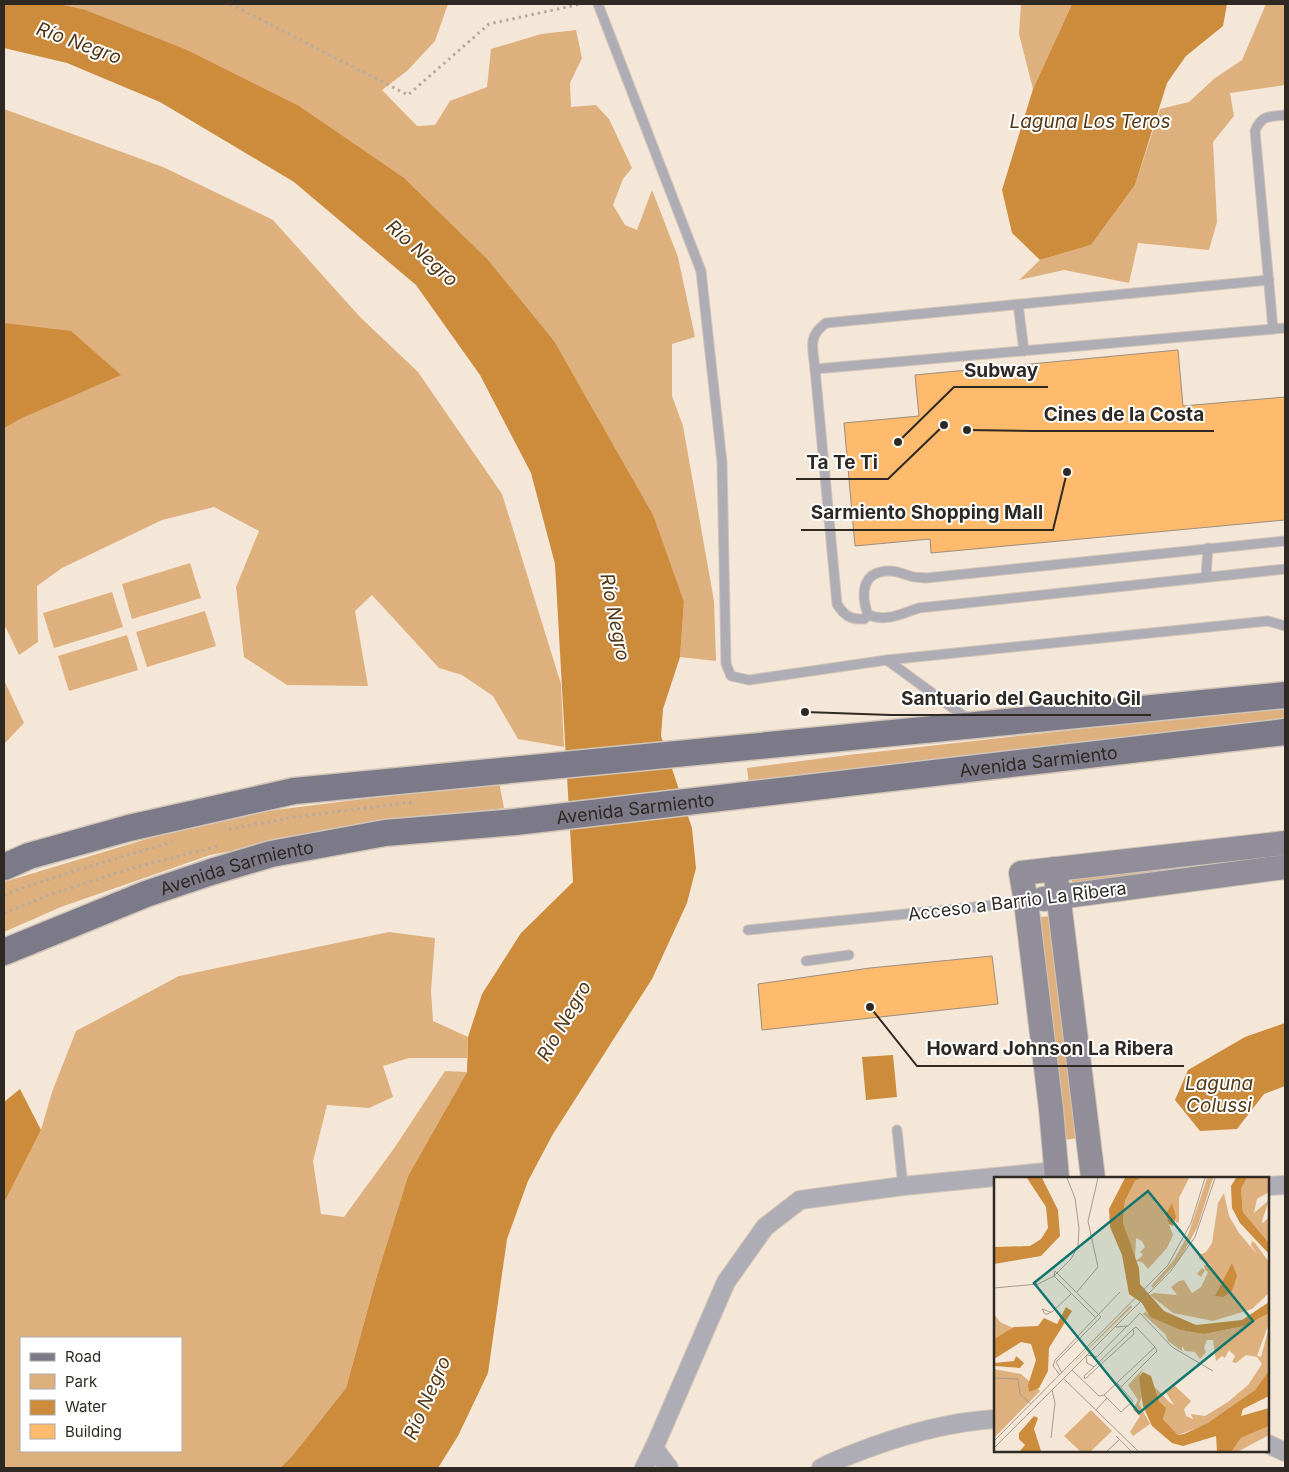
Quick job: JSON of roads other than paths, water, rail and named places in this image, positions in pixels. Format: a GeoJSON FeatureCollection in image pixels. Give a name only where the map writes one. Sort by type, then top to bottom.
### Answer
{"type":"FeatureCollection","features":[{"type":"Feature","properties":{"kind":"main road"},"geometry":{"type":"LineString","coordinates":[[4,866],[29,856],[130,828],[294,792],[1285,695]]}},
{"type":"Feature","properties":{"kind":"main road","name":"Avenida Sarmiento"},"geometry":{"type":"LineString","coordinates":[[4,952],[146,894],[211,872],[271,854],[386,833],[515,822],[1285,732]]}},
{"type":"Feature","properties":{"kind":"street"},"geometry":{"type":"LineString","coordinates":[[1056,1168],[1051,1109],[1021,873],[1285,843]]}},
{"type":"Feature","properties":{"kind":"street","name":"Acceso a Barrio La Ribera"},"geometry":{"type":"LineString","coordinates":[[1026,902],[1285,867]]}},
{"type":"Feature","properties":{"kind":"street"},"geometry":{"type":"LineString","coordinates":[[1055,869],[1094,1177]]}},
{"type":"Feature","properties":{"kind":"street"},"geometry":{"type":"LineString","coordinates":[[644,1468],[726,1282],[765,1227],[800,1200],[1056,1168],[1090,1149]]}},
{"type":"Feature","properties":{"kind":"street"},"geometry":{"type":"LineString","coordinates":[[1269,1186],[1285,1184]]}},
{"type":"Feature","properties":{"kind":"street"},"geometry":{"type":"LineString","coordinates":[[820,1468],[835,1460],[905,1435],[963,1422],[994,1419]]}},
{"type":"Feature","properties":{"kind":"street"},"geometry":{"type":"LineString","coordinates":[[1269,1444],[1285,1452]]}},
{"type":"Feature","properties":{"kind":"street"},"geometry":{"type":"LineString","coordinates":[[654,1448],[669,1468]]}},
{"type":"Feature","properties":{"kind":"lane"},"geometry":{"type":"LineString","coordinates":[[598,4],[701,271],[722,462],[726,664],[731,676],[749,680],[887,660],[1268,621],[1285,626]]}},
{"type":"Feature","properties":{"kind":"lane"},"geometry":{"type":"LineString","coordinates":[[1274,329],[1255,130],[1258,122],[1265,117],[1285,115]]}},
{"type":"Feature","properties":{"kind":"lane"},"geometry":{"type":"LineString","coordinates":[[868,615],[864,619],[854,620],[842,613],[836,604],[812,341],[816,330],[826,323],[1269,280]]}},
{"type":"Feature","properties":{"kind":"lane"},"geometry":{"type":"LineString","coordinates":[[1018,304],[1024,350]]}},
{"type":"Feature","properties":{"kind":"lane"},"geometry":{"type":"LineString","coordinates":[[815,369],[1285,328]]}},
{"type":"Feature","properties":{"kind":"lane"},"geometry":{"type":"LineString","coordinates":[[868,615],[863,594],[865,584],[874,575],[887,570],[901,572],[912,577],[926,578],[1285,541]]}},
{"type":"Feature","properties":{"kind":"lane"},"geometry":{"type":"LineString","coordinates":[[1206,576],[1208,548]]}},
{"type":"Feature","properties":{"kind":"lane"},"geometry":{"type":"LineString","coordinates":[[868,615],[878,618],[890,618],[919,608],[1285,569]]}},
{"type":"Feature","properties":{"kind":"lane"},"geometry":{"type":"LineString","coordinates":[[887,660],[975,724]]}},
{"type":"Feature","properties":{"kind":"lane","name":"Acceso a Barrio La Ribera"},"geometry":{"type":"LineString","coordinates":[[748,930],[1026,902]]}},
{"type":"Feature","properties":{"kind":"lane"},"geometry":{"type":"LineString","coordinates":[[806,961],[849,955]]}},
{"type":"Feature","properties":{"kind":"lane"},"geometry":{"type":"LineString","coordinates":[[897,1130],[903,1186]]}},
{"type":"Feature","properties":{"kind":"water","name":"Río Negro"},"geometry":{"type":"Polygon","coordinates":[[[4,4],[59,4],[83,9],[187,50],[299,106],[404,178],[488,260],[554,341],[653,515],[684,602],[680,657],[663,709],[661,736],[692,828],[696,868],[687,903],[652,979],[553,1134],[528,1181],[507,1239],[488,1373],[458,1436],[438,1468],[280,1468],[293,1455],[346,1388],[378,1272],[408,1176],[467,1072],[468,1037],[482,994],[521,933],[573,882],[555,564],[531,473],[480,375],[416,285],[294,182],[160,102],[67,63],[4,48],[4,4]]]}},
{"type":"Feature","properties":{"kind":"water","name":"Laguna Los Teros"},"geometry":{"type":"Polygon","coordinates":[[[1072,4],[1227,4],[1223,26],[1186,56],[1167,83],[1135,185],[1091,245],[1040,260],[1012,233],[1002,190],[1033,89],[1072,4]]]}},
{"type":"Feature","properties":{"kind":"water"},"geometry":{"type":"Polygon","coordinates":[[[4,323],[71,331],[121,375],[22,418],[4,428],[4,323]]]}},
{"type":"Feature","properties":{"kind":"water","name":"Laguna Colussi"},"geometry":{"type":"Polygon","coordinates":[[[1285,1023],[1285,1086],[1264,1094],[1237,1129],[1200,1131],[1175,1100],[1188,1070],[1245,1037],[1285,1023]]]}},
{"type":"Feature","properties":{"kind":"water"},"geometry":{"type":"Polygon","coordinates":[[[893,1055],[897,1097],[866,1100],[862,1057],[893,1055]]]}},
{"type":"Feature","properties":{"kind":"water"},"geometry":{"type":"Polygon","coordinates":[[[20,1089],[41,1130],[4,1203],[4,1102],[20,1089]]]}},
{"type":"Feature","properties":{"kind":"place","name":"Ta Te Ti"},"geometry":{"type":"Point","coordinates":[944,425]}},
{"type":"Feature","properties":{"kind":"place","name":"Cines de la Costa"},"geometry":{"type":"Point","coordinates":[967,430]}},
{"type":"Feature","properties":{"kind":"place","name":"Subway"},"geometry":{"type":"Point","coordinates":[898,442]}},
{"type":"Feature","properties":{"kind":"place","name":"Sarmiento Shopping Mall"},"geometry":{"type":"Point","coordinates":[1067,472]}},
{"type":"Feature","properties":{"kind":"place","name":"Santuario del Gauchito Gil"},"geometry":{"type":"Point","coordinates":[805,712]}},
{"type":"Feature","properties":{"kind":"place","name":"Howard Johnson La Ribera"},"geometry":{"type":"Point","coordinates":[870,1007]}}]}
